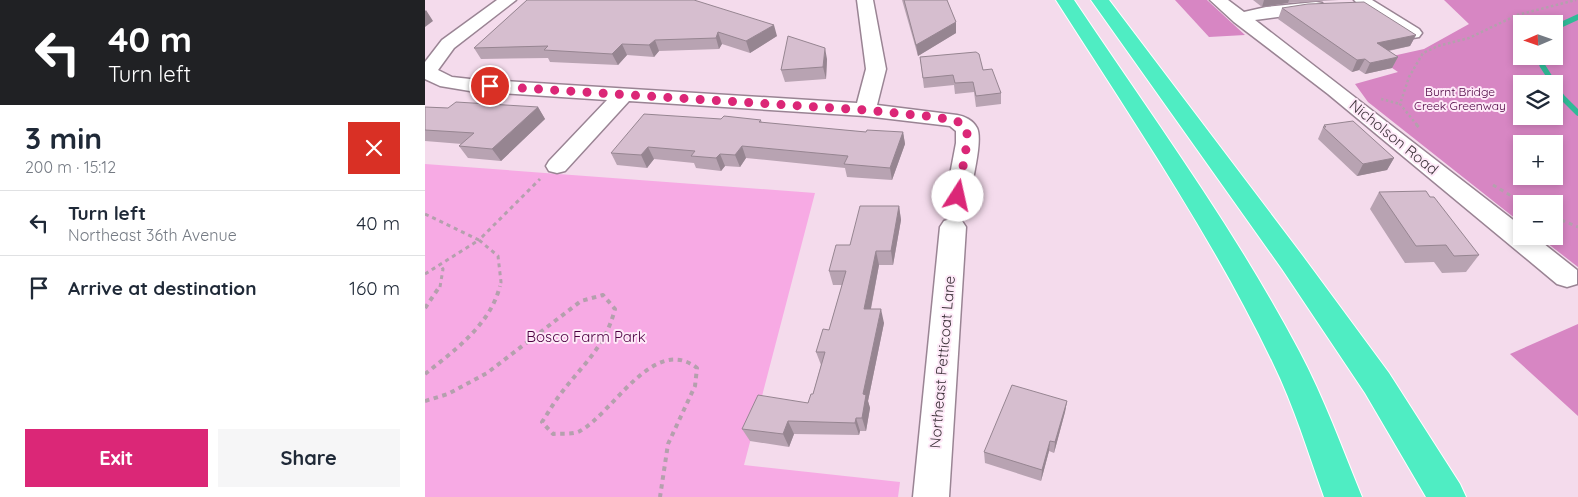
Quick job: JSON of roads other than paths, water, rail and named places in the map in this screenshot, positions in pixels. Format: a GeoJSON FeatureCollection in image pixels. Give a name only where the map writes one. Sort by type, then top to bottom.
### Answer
{"type":"FeatureCollection","features":[{"type":"Feature","properties":{"kind":"highway"},"geometry":{"type":"LineString","coordinates":[[1065,0],[1176,168],[1231,259],[1288,361],[1343,497]]}},
{"type":"Feature","properties":{"kind":"highway"},"geometry":{"type":"LineString","coordinates":[[1100,0],[1216,157],[1377,383],[1447,497]]}},
{"type":"Feature","properties":{"kind":"highway"},"geometry":{"type":"LineString","coordinates":[[1216,157],[1366,384],[1428,497]]}},
{"type":"Feature","properties":{"kind":"highway"},"geometry":{"type":"LineString","coordinates":[[1316,428],[1349,497]]}},
{"type":"Feature","properties":{"kind":"street"},"geometry":{"type":"LineString","coordinates":[[508,0],[448,44],[427,72],[447,82],[471,85],[865,110],[957,121],[967,129],[967,143],[958,196]]}},
{"type":"Feature","properties":{"kind":"street"},"geometry":{"type":"LineString","coordinates":[[865,0],[876,69],[865,110]]}},
{"type":"Feature","properties":{"kind":"street","name":"Nicholson Road"},"geometry":{"type":"LineString","coordinates":[[1219,0],[1335,90],[1567,277]]}},
{"type":"Feature","properties":{"kind":"street"},"geometry":{"type":"LineString","coordinates":[[1359,4],[1413,33]]}},
{"type":"Feature","properties":{"kind":"street"},"geometry":{"type":"LineString","coordinates":[[1240,18],[1290,8],[1328,6]]}},
{"type":"Feature","properties":{"kind":"street"},"geometry":{"type":"LineString","coordinates":[[557,166],[624,94]]}},
{"type":"Feature","properties":{"kind":"street","name":"Northeast Petticoat Lane"},"geometry":{"type":"LineString","coordinates":[[931,497],[953,227]]}},
{"type":"Feature","properties":{"kind":"waterway"},"geometry":{"type":"LineString","coordinates":[[1563,24],[1578,17]]}},
{"type":"Feature","properties":{"kind":"waterway"},"geometry":{"type":"LineString","coordinates":[[1542,65],[1562,97],[1578,113]]}},
{"type":"Feature","properties":{"kind":"park label","name":"Burnt Bridge Creek Greenway"},"geometry":{"type":"Point","coordinates":[1460,98]}},
{"type":"Feature","properties":{"kind":"park label","name":"Bosco Farm Park"},"geometry":{"type":"Point","coordinates":[586,336]}}]}
